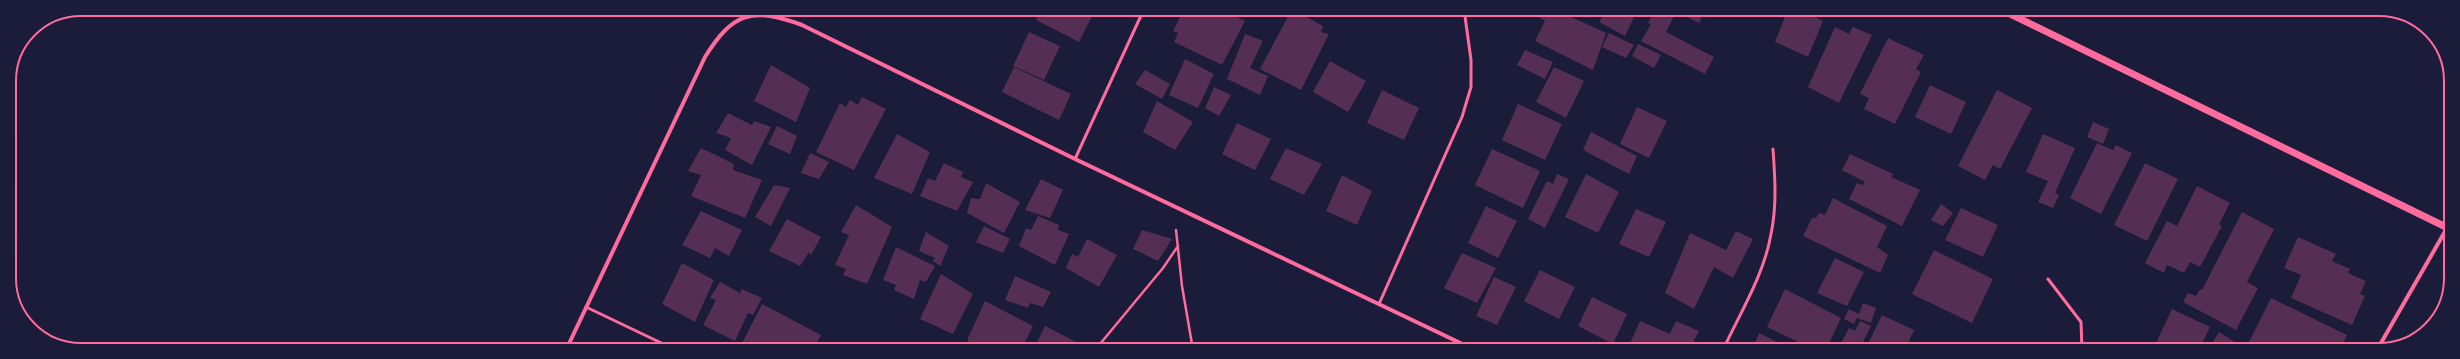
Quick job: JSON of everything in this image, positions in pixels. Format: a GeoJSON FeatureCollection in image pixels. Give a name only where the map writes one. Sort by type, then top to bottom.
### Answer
{"type":"FeatureCollection","features":[{"type":"Feature","properties":{"kind":"street"},"geometry":{"type":"LineString","coordinates":[[569,343],[705,57],[718,36],[734,22],[750,16]]}},
{"type":"Feature","properties":{"kind":"street"},"geometry":{"type":"LineString","coordinates":[[777,16],[802,25],[1075,159],[1460,343]]}},
{"type":"Feature","properties":{"kind":"street"},"geometry":{"type":"LineString","coordinates":[[2012,16],[2444,226]]}},
{"type":"Feature","properties":{"kind":"street"},"geometry":{"type":"LineString","coordinates":[[2381,343],[2444,235]]}},
{"type":"Feature","properties":{"kind":"lane"},"geometry":{"type":"LineString","coordinates":[[1075,159],[1141,16]]}},
{"type":"Feature","properties":{"kind":"lane"},"geometry":{"type":"LineString","coordinates":[[1379,304],[1462,117],[1471,87],[1471,60],[1465,16]]}},
{"type":"Feature","properties":{"kind":"lane"},"geometry":{"type":"LineString","coordinates":[[1726,343],[1762,266],[1771,235],[1775,180],[1773,149]]}},
{"type":"Feature","properties":{"kind":"lane"},"geometry":{"type":"LineString","coordinates":[[2048,279],[2081,322],[2082,343]]}},
{"type":"Feature","properties":{"kind":"lane"},"geometry":{"type":"LineString","coordinates":[[586,307],[661,343]]}},
{"type":"Feature","properties":{"kind":"path"},"geometry":{"type":"LineString","coordinates":[[1174,206],[1182,286],[1192,343]]}},
{"type":"Feature","properties":{"kind":"path"},"geometry":{"type":"LineString","coordinates":[[1101,343],[1163,268],[1178,246]]}},
{"type":"Feature","properties":{"kind":"building"},"geometry":{"type":"Polygon","coordinates":[[[1038,16],[1092,16],[1079,42],[1036,20],[1038,16]]]}},
{"type":"Feature","properties":{"kind":"building"},"geometry":{"type":"Polygon","coordinates":[[[1180,16],[1235,16],[1245,21],[1222,65],[1174,42],[1178,33],[1173,31],[1180,16]]]}},
{"type":"Feature","properties":{"kind":"building"},"geometry":{"type":"Polygon","coordinates":[[[1288,16],[1305,16],[1323,26],[1321,32],[1329,34],[1301,90],[1260,69],[1288,16]]]}},
{"type":"Feature","properties":{"kind":"building"},"geometry":{"type":"Polygon","coordinates":[[[1538,16],[1569,16],[1606,33],[1593,70],[1535,41],[1545,21],[1538,16]]]}},
{"type":"Feature","properties":{"kind":"building"},"geometry":{"type":"Polygon","coordinates":[[[1603,16],[1635,16],[1625,36],[1599,22],[1603,16]]]}},
{"type":"Feature","properties":{"kind":"building"},"geometry":{"type":"Polygon","coordinates":[[[1652,16],[1674,16],[1666,32],[1714,57],[1705,74],[1641,41],[1651,24],[1648,23],[1652,16]]]}},
{"type":"Feature","properties":{"kind":"building"},"geometry":{"type":"Polygon","coordinates":[[[1685,16],[1702,16],[1699,23],[1685,16]]]}},
{"type":"Feature","properties":{"kind":"building"},"geometry":{"type":"Polygon","coordinates":[[[1785,16],[1813,16],[1823,21],[1808,57],[1775,42],[1785,16]]]}},
{"type":"Feature","properties":{"kind":"building"},"geometry":{"type":"Polygon","coordinates":[[[1835,27],[1849,34],[1853,27],[1872,35],[1839,103],[1808,87],[1835,27]]]}},
{"type":"Feature","properties":{"kind":"building"},"geometry":{"type":"Polygon","coordinates":[[[1029,32],[1060,46],[1044,80],[1013,66],[1029,32]]]}},
{"type":"Feature","properties":{"kind":"building"},"geometry":{"type":"Polygon","coordinates":[[[1609,33],[1634,45],[1626,58],[1602,47],[1609,33]]]}},
{"type":"Feature","properties":{"kind":"building"},"geometry":{"type":"Polygon","coordinates":[[[1245,34],[1263,41],[1250,68],[1268,76],[1260,95],[1227,79],[1245,34]]]}},
{"type":"Feature","properties":{"kind":"building"},"geometry":{"type":"Polygon","coordinates":[[[1888,38],[1924,55],[1916,69],[1921,72],[1895,124],[1864,109],[1869,98],[1860,94],[1888,38]]]}},
{"type":"Feature","properties":{"kind":"building"},"geometry":{"type":"Polygon","coordinates":[[[1638,44],[1661,55],[1654,68],[1632,56],[1638,44]]]}},
{"type":"Feature","properties":{"kind":"building"},"geometry":{"type":"Polygon","coordinates":[[[1525,50],[1553,62],[1545,79],[1517,65],[1525,50]]]}},
{"type":"Feature","properties":{"kind":"building"},"geometry":{"type":"Polygon","coordinates":[[[1185,59],[1214,74],[1198,108],[1169,95],[1185,59]]]}},
{"type":"Feature","properties":{"kind":"building"},"geometry":{"type":"Polygon","coordinates":[[[1330,61],[1366,81],[1348,112],[1313,92],[1330,61]]]}},
{"type":"Feature","properties":{"kind":"building"},"geometry":{"type":"Polygon","coordinates":[[[771,65],[810,88],[796,122],[754,101],[771,65]]]}},
{"type":"Feature","properties":{"kind":"building"},"geometry":{"type":"Polygon","coordinates":[[[1014,67],[1071,94],[1059,120],[1002,92],[1014,67]]]}},
{"type":"Feature","properties":{"kind":"building"},"geometry":{"type":"Polygon","coordinates":[[[1554,67],[1584,81],[1566,118],[1536,102],[1554,67]]]}},
{"type":"Feature","properties":{"kind":"building"},"geometry":{"type":"Polygon","coordinates":[[[1145,70],[1170,84],[1162,99],[1135,84],[1145,70]]]}},
{"type":"Feature","properties":{"kind":"building"},"geometry":{"type":"Polygon","coordinates":[[[1930,85],[1966,102],[1951,134],[1915,117],[1930,85]]]}},
{"type":"Feature","properties":{"kind":"building"},"geometry":{"type":"Polygon","coordinates":[[[1214,87],[1231,95],[1219,116],[1205,108],[1214,87]]]}},
{"type":"Feature","properties":{"kind":"building"},"geometry":{"type":"Polygon","coordinates":[[[1382,90],[1419,108],[1404,140],[1367,123],[1382,90]]]}},
{"type":"Feature","properties":{"kind":"building"},"geometry":{"type":"Polygon","coordinates":[[[1997,90],[2032,108],[2000,169],[1993,165],[1985,180],[1958,166],[1997,90]]]}},
{"type":"Feature","properties":{"kind":"building"},"geometry":{"type":"Polygon","coordinates":[[[862,97],[886,109],[854,170],[816,152],[840,103],[846,107],[850,100],[858,105],[862,97]]]}},
{"type":"Feature","properties":{"kind":"building"},"geometry":{"type":"Polygon","coordinates":[[[1157,101],[1193,122],[1175,150],[1143,132],[1157,101]]]}},
{"type":"Feature","properties":{"kind":"building"},"geometry":{"type":"Polygon","coordinates":[[[1518,104],[1562,124],[1545,160],[1502,140],[1518,104]]]}},
{"type":"Feature","properties":{"kind":"building"},"geometry":{"type":"Polygon","coordinates":[[[1637,107],[1667,121],[1649,158],[1620,144],[1637,107]]]}},
{"type":"Feature","properties":{"kind":"building"},"geometry":{"type":"Polygon","coordinates":[[[728,113],[752,125],[754,121],[771,127],[752,165],[725,150],[731,138],[716,133],[728,113]]]}},
{"type":"Feature","properties":{"kind":"building"},"geometry":{"type":"Polygon","coordinates":[[[2093,122],[2109,129],[2103,144],[2087,137],[2093,122]]]}},
{"type":"Feature","properties":{"kind":"building"},"geometry":{"type":"Polygon","coordinates":[[[1237,123],[1271,139],[1255,170],[1222,154],[1237,123]]]}},
{"type":"Feature","properties":{"kind":"building"},"geometry":{"type":"Polygon","coordinates":[[[777,126],[797,136],[790,154],[768,144],[777,126]]]}},
{"type":"Feature","properties":{"kind":"building"},"geometry":{"type":"Polygon","coordinates":[[[1591,132],[1637,156],[1629,174],[1583,150],[1591,132]]]}},
{"type":"Feature","properties":{"kind":"building"},"geometry":{"type":"Polygon","coordinates":[[[897,134],[930,152],[912,194],[874,178],[897,134]]]}},
{"type":"Feature","properties":{"kind":"building"},"geometry":{"type":"Polygon","coordinates":[[[2043,134],[2075,148],[2055,193],[2059,195],[2053,208],[2038,202],[2048,181],[2026,172],[2043,134]]]}},
{"type":"Feature","properties":{"kind":"building"},"geometry":{"type":"Polygon","coordinates":[[[2097,143],[2113,150],[2116,145],[2132,153],[2101,214],[2070,198],[2097,143]]]}},
{"type":"Feature","properties":{"kind":"building"},"geometry":{"type":"Polygon","coordinates":[[[701,148],[734,164],[733,170],[762,180],[745,218],[691,196],[701,175],[688,171],[701,148]]]}},
{"type":"Feature","properties":{"kind":"building"},"geometry":{"type":"Polygon","coordinates":[[[1286,148],[1322,164],[1304,195],[1270,179],[1286,148]]]}},
{"type":"Feature","properties":{"kind":"building"},"geometry":{"type":"Polygon","coordinates":[[[1492,149],[1540,171],[1523,208],[1475,185],[1492,149]]]}},
{"type":"Feature","properties":{"kind":"building"},"geometry":{"type":"Polygon","coordinates":[[[810,153],[829,162],[819,179],[801,173],[810,153]]]}},
{"type":"Feature","properties":{"kind":"building"},"geometry":{"type":"Polygon","coordinates":[[[1850,154],[1893,174],[1891,177],[1920,190],[1902,226],[1849,199],[1857,183],[1863,185],[1865,182],[1842,170],[1850,154]]]}},
{"type":"Feature","properties":{"kind":"building"},"geometry":{"type":"Polygon","coordinates":[[[944,163],[963,172],[961,177],[973,182],[957,211],[920,196],[928,178],[935,181],[944,163]]]}},
{"type":"Feature","properties":{"kind":"building"},"geometry":{"type":"Polygon","coordinates":[[[2145,163],[2178,179],[2147,241],[2114,225],[2145,163]]]}},
{"type":"Feature","properties":{"kind":"building"},"geometry":{"type":"Polygon","coordinates":[[[1557,174],[1569,179],[1545,228],[1528,219],[1547,181],[1553,184],[1557,174]]]}},
{"type":"Feature","properties":{"kind":"building"},"geometry":{"type":"Polygon","coordinates":[[[1586,174],[1619,192],[1598,233],[1565,217],[1586,174]]]}},
{"type":"Feature","properties":{"kind":"building"},"geometry":{"type":"Polygon","coordinates":[[[1342,175],[1372,191],[1357,225],[1326,211],[1342,175]]]}},
{"type":"Feature","properties":{"kind":"building"},"geometry":{"type":"Polygon","coordinates":[[[1041,179],[1063,190],[1050,218],[1025,210],[1041,179]]]}},
{"type":"Feature","properties":{"kind":"building"},"geometry":{"type":"Polygon","coordinates":[[[986,183],[1020,202],[1004,233],[967,213],[971,198],[980,199],[986,183]]]}},
{"type":"Feature","properties":{"kind":"building"},"geometry":{"type":"Polygon","coordinates":[[[774,185],[790,188],[771,226],[755,217],[774,185]]]}},
{"type":"Feature","properties":{"kind":"building"},"geometry":{"type":"Polygon","coordinates":[[[2197,186],[2230,203],[2219,224],[2222,226],[2200,267],[2190,262],[2184,273],[2167,265],[2164,273],[2145,263],[2167,221],[2177,226],[2197,186]]]}},
{"type":"Feature","properties":{"kind":"building"},"geometry":{"type":"Polygon","coordinates":[[[1833,198],[1887,226],[1877,247],[1888,255],[1880,273],[1803,236],[1812,218],[1816,218],[1819,213],[1825,215],[1833,198]]]}},
{"type":"Feature","properties":{"kind":"building"},"geometry":{"type":"Polygon","coordinates":[[[1941,204],[1953,213],[1943,226],[1931,220],[1941,204]]]}},
{"type":"Feature","properties":{"kind":"building"},"geometry":{"type":"Polygon","coordinates":[[[856,205],[892,227],[867,284],[843,275],[846,269],[835,265],[849,235],[841,232],[856,205]]]}},
{"type":"Feature","properties":{"kind":"building"},"geometry":{"type":"Polygon","coordinates":[[[1486,206],[1517,221],[1498,258],[1468,243],[1486,206]]]}},
{"type":"Feature","properties":{"kind":"building"},"geometry":{"type":"Polygon","coordinates":[[[1961,208],[1998,225],[1983,257],[1945,240],[1961,208]]]}},
{"type":"Feature","properties":{"kind":"building"},"geometry":{"type":"Polygon","coordinates":[[[1636,209],[1666,222],[1649,257],[1619,244],[1636,209]]]}},
{"type":"Feature","properties":{"kind":"building"},"geometry":{"type":"Polygon","coordinates":[[[701,211],[742,230],[729,256],[715,248],[710,258],[682,245],[701,211]]]}},
{"type":"Feature","properties":{"kind":"building"},"geometry":{"type":"Polygon","coordinates":[[[2242,212],[2274,229],[2247,282],[2258,288],[2236,330],[2183,302],[2188,293],[2196,296],[2200,289],[2202,290],[2242,212]]]}},
{"type":"Feature","properties":{"kind":"building"},"geometry":{"type":"Polygon","coordinates":[[[1038,216],[1059,225],[1058,230],[1069,234],[1055,265],[1019,246],[1026,228],[1031,230],[1038,216]]]}},
{"type":"Feature","properties":{"kind":"building"},"geometry":{"type":"Polygon","coordinates":[[[787,219],[821,237],[811,255],[809,252],[800,266],[769,251],[787,219]]]}},
{"type":"Feature","properties":{"kind":"building"},"geometry":{"type":"Polygon","coordinates":[[[984,226],[1010,239],[1003,253],[976,242],[984,226]]]}},
{"type":"Feature","properties":{"kind":"building"},"geometry":{"type":"Polygon","coordinates":[[[1142,230],[1172,239],[1158,261],[1133,249],[1142,230]]]}},
{"type":"Feature","properties":{"kind":"building"},"geometry":{"type":"Polygon","coordinates":[[[1736,231],[1753,239],[1733,278],[1714,267],[1694,309],[1665,293],[1690,233],[1726,250],[1736,231]]]}},
{"type":"Feature","properties":{"kind":"building"},"geometry":{"type":"Polygon","coordinates":[[[926,232],[949,246],[940,266],[933,261],[935,258],[919,251],[926,232]]]}},
{"type":"Feature","properties":{"kind":"building"},"geometry":{"type":"Polygon","coordinates":[[[2298,237],[2336,254],[2332,261],[2350,269],[2348,273],[2366,281],[2360,294],[2365,296],[2352,325],[2291,298],[2301,275],[2284,268],[2298,237]]]}},
{"type":"Feature","properties":{"kind":"building"},"geometry":{"type":"Polygon","coordinates":[[[1087,239],[1117,255],[1099,287],[1066,268],[1072,254],[1078,257],[1087,239]]]}},
{"type":"Feature","properties":{"kind":"building"},"geometry":{"type":"Polygon","coordinates":[[[896,247],[935,266],[926,282],[920,280],[914,299],[894,290],[896,285],[883,280],[896,247]]]}},
{"type":"Feature","properties":{"kind":"building"},"geometry":{"type":"Polygon","coordinates":[[[1934,250],[1993,279],[1972,323],[1912,294],[1934,250]]]}},
{"type":"Feature","properties":{"kind":"building"},"geometry":{"type":"Polygon","coordinates":[[[1462,253],[1496,268],[1477,303],[1444,288],[1462,253]]]}},
{"type":"Feature","properties":{"kind":"building"},"geometry":{"type":"Polygon","coordinates":[[[1835,258],[1864,272],[1847,306],[1817,293],[1835,258]]]}},
{"type":"Feature","properties":{"kind":"building"},"geometry":{"type":"Polygon","coordinates":[[[682,263],[714,280],[695,322],[662,304],[682,263]]]}},
{"type":"Feature","properties":{"kind":"building"},"geometry":{"type":"Polygon","coordinates":[[[1540,270],[1575,287],[1559,319],[1524,301],[1540,270]]]}},
{"type":"Feature","properties":{"kind":"building"},"geometry":{"type":"Polygon","coordinates":[[[941,274],[973,294],[953,334],[920,319],[941,274]]]}},
{"type":"Feature","properties":{"kind":"building"},"geometry":{"type":"Polygon","coordinates":[[[1015,276],[1051,292],[1043,307],[1030,303],[1028,308],[1005,300],[1015,276]]]}},
{"type":"Feature","properties":{"kind":"building"},"geometry":{"type":"Polygon","coordinates":[[[1494,277],[1516,287],[1497,325],[1476,316],[1494,277]]]}},
{"type":"Feature","properties":{"kind":"building"},"geometry":{"type":"Polygon","coordinates":[[[720,282],[740,293],[742,289],[762,298],[753,315],[748,313],[735,341],[703,325],[716,300],[710,298],[720,282]]]}},
{"type":"Feature","properties":{"kind":"building"},"geometry":{"type":"Polygon","coordinates":[[[1785,289],[1841,318],[1829,343],[1800,343],[1767,327],[1785,289]]]}},
{"type":"Feature","properties":{"kind":"building"},"geometry":{"type":"Polygon","coordinates":[[[1592,297],[1627,314],[1613,343],[1578,326],[1592,297]]]}},
{"type":"Feature","properties":{"kind":"building"},"geometry":{"type":"Polygon","coordinates":[[[2271,298],[2347,335],[2343,343],[2249,342],[2271,298]]]}},
{"type":"Feature","properties":{"kind":"building"},"geometry":{"type":"Polygon","coordinates":[[[985,301],[1033,326],[1024,343],[968,343],[968,338],[985,301]]]}},
{"type":"Feature","properties":{"kind":"building"},"geometry":{"type":"Polygon","coordinates":[[[1863,303],[1876,308],[1871,323],[1857,318],[1854,324],[1844,319],[1849,309],[1859,314],[1863,303]]]}},
{"type":"Feature","properties":{"kind":"building"},"geometry":{"type":"Polygon","coordinates":[[[762,304],[821,335],[817,343],[742,343],[762,304]]]}},
{"type":"Feature","properties":{"kind":"building"},"geometry":{"type":"Polygon","coordinates":[[[2172,309],[2210,327],[2202,343],[2156,343],[2172,309]]]}},
{"type":"Feature","properties":{"kind":"building"},"geometry":{"type":"Polygon","coordinates":[[[1882,315],[1914,330],[1908,343],[1868,343],[1882,315]]]}},
{"type":"Feature","properties":{"kind":"building"},"geometry":{"type":"Polygon","coordinates":[[[1640,321],[1670,334],[1676,321],[1699,331],[1693,343],[1630,343],[1640,321]]]}},
{"type":"Feature","properties":{"kind":"building"},"geometry":{"type":"Polygon","coordinates":[[[1860,321],[1871,326],[1862,343],[1841,343],[1849,328],[1855,331],[1860,321]]]}},
{"type":"Feature","properties":{"kind":"building"},"geometry":{"type":"Polygon","coordinates":[[[1045,326],[1078,343],[1036,343],[1045,326]]]}},
{"type":"Feature","properties":{"kind":"building"},"geometry":{"type":"Polygon","coordinates":[[[2219,332],[2235,342],[2234,343],[2212,343],[2219,332]]]}},
{"type":"Feature","properties":{"kind":"building"},"geometry":{"type":"Polygon","coordinates":[[[1759,333],[1779,343],[1755,343],[1759,333]]]}}]}
